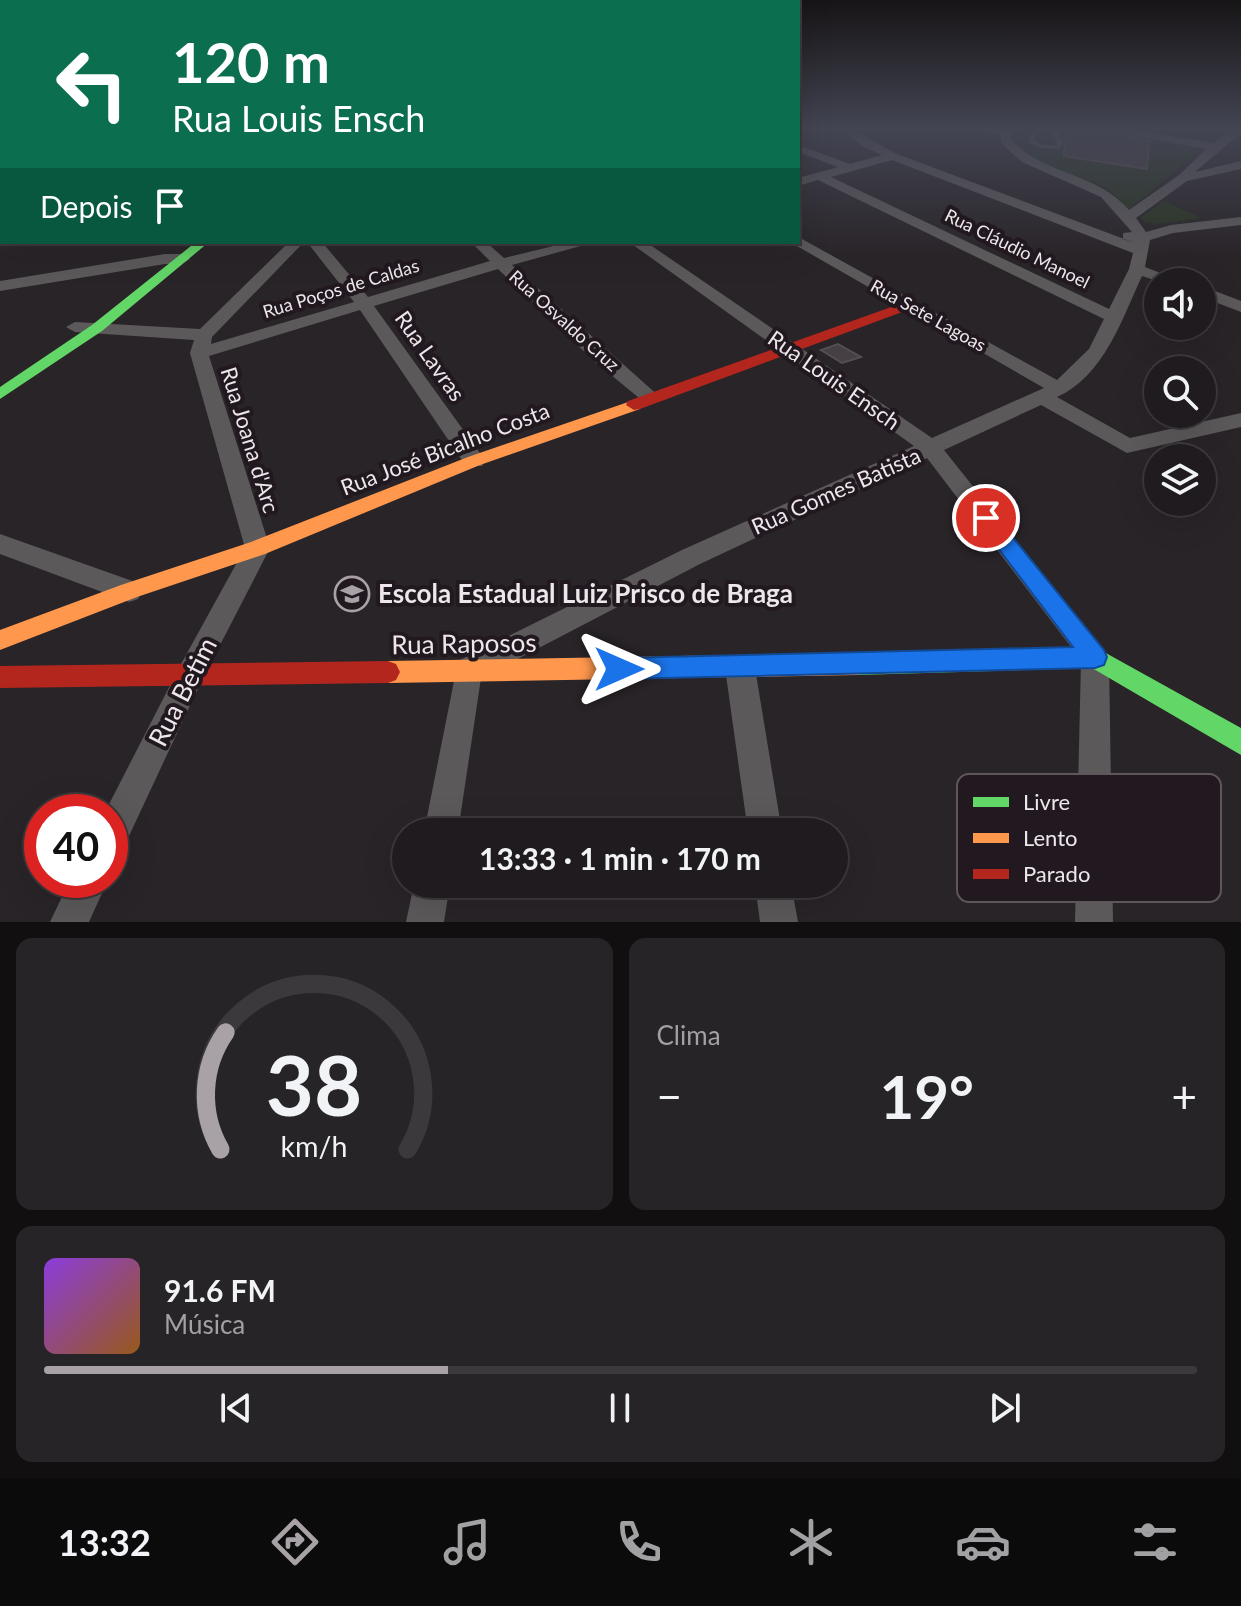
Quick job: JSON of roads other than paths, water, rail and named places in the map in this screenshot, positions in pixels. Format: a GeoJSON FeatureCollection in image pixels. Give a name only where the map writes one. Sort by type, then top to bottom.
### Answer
{"type":"FeatureCollection","features":[{"type":"Feature","properties":{"kind":"street"},"geometry":{"type":"LineString","coordinates":[[800,181],[838,171]]}},
{"type":"Feature","properties":{"kind":"street"},"geometry":{"type":"LineString","coordinates":[[933,171],[1081,227],[1140,253],[1158,268]]}},
{"type":"Feature","properties":{"kind":"street"},"geometry":{"type":"LineString","coordinates":[[1052,171],[1109,196],[1128,217],[1140,253]]}},
{"type":"Feature","properties":{"kind":"street"},"geometry":{"type":"LineString","coordinates":[[1128,217],[1189,171]]}},
{"type":"Feature","properties":{"kind":"street"},"geometry":{"type":"LineString","coordinates":[[1183,178],[1208,171]]}},
{"type":"Feature","properties":{"kind":"street","name":"Rua Cláudio Manoel"},"geometry":{"type":"LineString","coordinates":[[819,176],[1113,317]]}},
{"type":"Feature","properties":{"kind":"street"},"geometry":{"type":"LineString","coordinates":[[1140,253],[1171,229],[1241,221]]}},
{"type":"Feature","properties":{"kind":"street"},"geometry":{"type":"LineString","coordinates":[[0,379],[178,253],[198,244]]}},
{"type":"Feature","properties":{"kind":"street"},"geometry":{"type":"LineString","coordinates":[[75,327],[201,344],[295,244]]}},
{"type":"Feature","properties":{"kind":"street","name":"Rua Lavras"},"geometry":{"type":"LineString","coordinates":[[316,244],[363,302],[474,461]]}},
{"type":"Feature","properties":{"kind":"street","name":"Rua Osvaldo Cruz"},"geometry":{"type":"LineString","coordinates":[[480,244],[601,357],[651,398]]}},
{"type":"Feature","properties":{"kind":"street","name":"Rua Poços de Caldas"},"geometry":{"type":"LineString","coordinates":[[201,344],[580,244]]}},
{"type":"Feature","properties":{"kind":"street","name":"Rua Louis Ensch"},"geometry":{"type":"LineString","coordinates":[[639,244],[931,448],[1095,657]]}},
{"type":"Feature","properties":{"kind":"street","name":"Rua Sete Lagoas"},"geometry":{"type":"LineString","coordinates":[[800,244],[908,305],[1052,394],[1127,446],[1241,420]]}},
{"type":"Feature","properties":{"kind":"street"},"geometry":{"type":"LineString","coordinates":[[0,286],[178,253]]}},
{"type":"Feature","properties":{"kind":"street"},"geometry":{"type":"LineString","coordinates":[[0,394],[97,328],[178,253]]}},
{"type":"Feature","properties":{"kind":"street","name":"Rua Gomes Batista"},"geometry":{"type":"LineString","coordinates":[[468,670],[691,557],[1052,394],[1097,352],[1140,253]]}},
{"type":"Feature","properties":{"kind":"street"},"geometry":{"type":"LineString","coordinates":[[1216,295],[1237,302]]}},
{"type":"Feature","properties":{"kind":"street","name":"Rua José Bicalho Costa"},"geometry":{"type":"LineString","coordinates":[[0,640],[129,591],[258,548],[474,461],[791,350],[908,305]]}},
{"type":"Feature","properties":{"kind":"street","name":"Rua Joana d'Arc"},"geometry":{"type":"LineString","coordinates":[[201,344],[258,548]]}},
{"type":"Feature","properties":{"kind":"street"},"geometry":{"type":"LineString","coordinates":[[0,544],[129,591]]}},
{"type":"Feature","properties":{"kind":"street","name":"Rua Betim"},"geometry":{"type":"LineString","coordinates":[[128,802],[191,673],[258,548]]}},
{"type":"Feature","properties":{"kind":"street"},"geometry":{"type":"LineString","coordinates":[[1095,774],[1095,657],[1241,742]]}},
{"type":"Feature","properties":{"kind":"street","name":"Rua Raposos"},"geometry":{"type":"LineString","coordinates":[[0,677],[740,668],[1095,657]]}},
{"type":"Feature","properties":{"kind":"street"},"geometry":{"type":"LineString","coordinates":[[740,668],[763,818]]}},
{"type":"Feature","properties":{"kind":"street"},"geometry":{"type":"LineString","coordinates":[[443,818],[468,670]]}},
{"type":"Feature","properties":{"kind":"street"},"geometry":{"type":"LineString","coordinates":[[69,922],[81,898]]}},
{"type":"Feature","properties":{"kind":"street"},"geometry":{"type":"LineString","coordinates":[[425,922],[429,898]]}},
{"type":"Feature","properties":{"kind":"street"},"geometry":{"type":"LineString","coordinates":[[775,898],[779,922]]}},
{"type":"Feature","properties":{"kind":"street"},"geometry":{"type":"LineString","coordinates":[[1094,902],[1094,922]]}},
{"type":"Feature","properties":{"kind":"place","name":"Escola Estadual Luiz Prisco de Braga"},"geometry":{"type":"Point","coordinates":[352,594]}}]}
